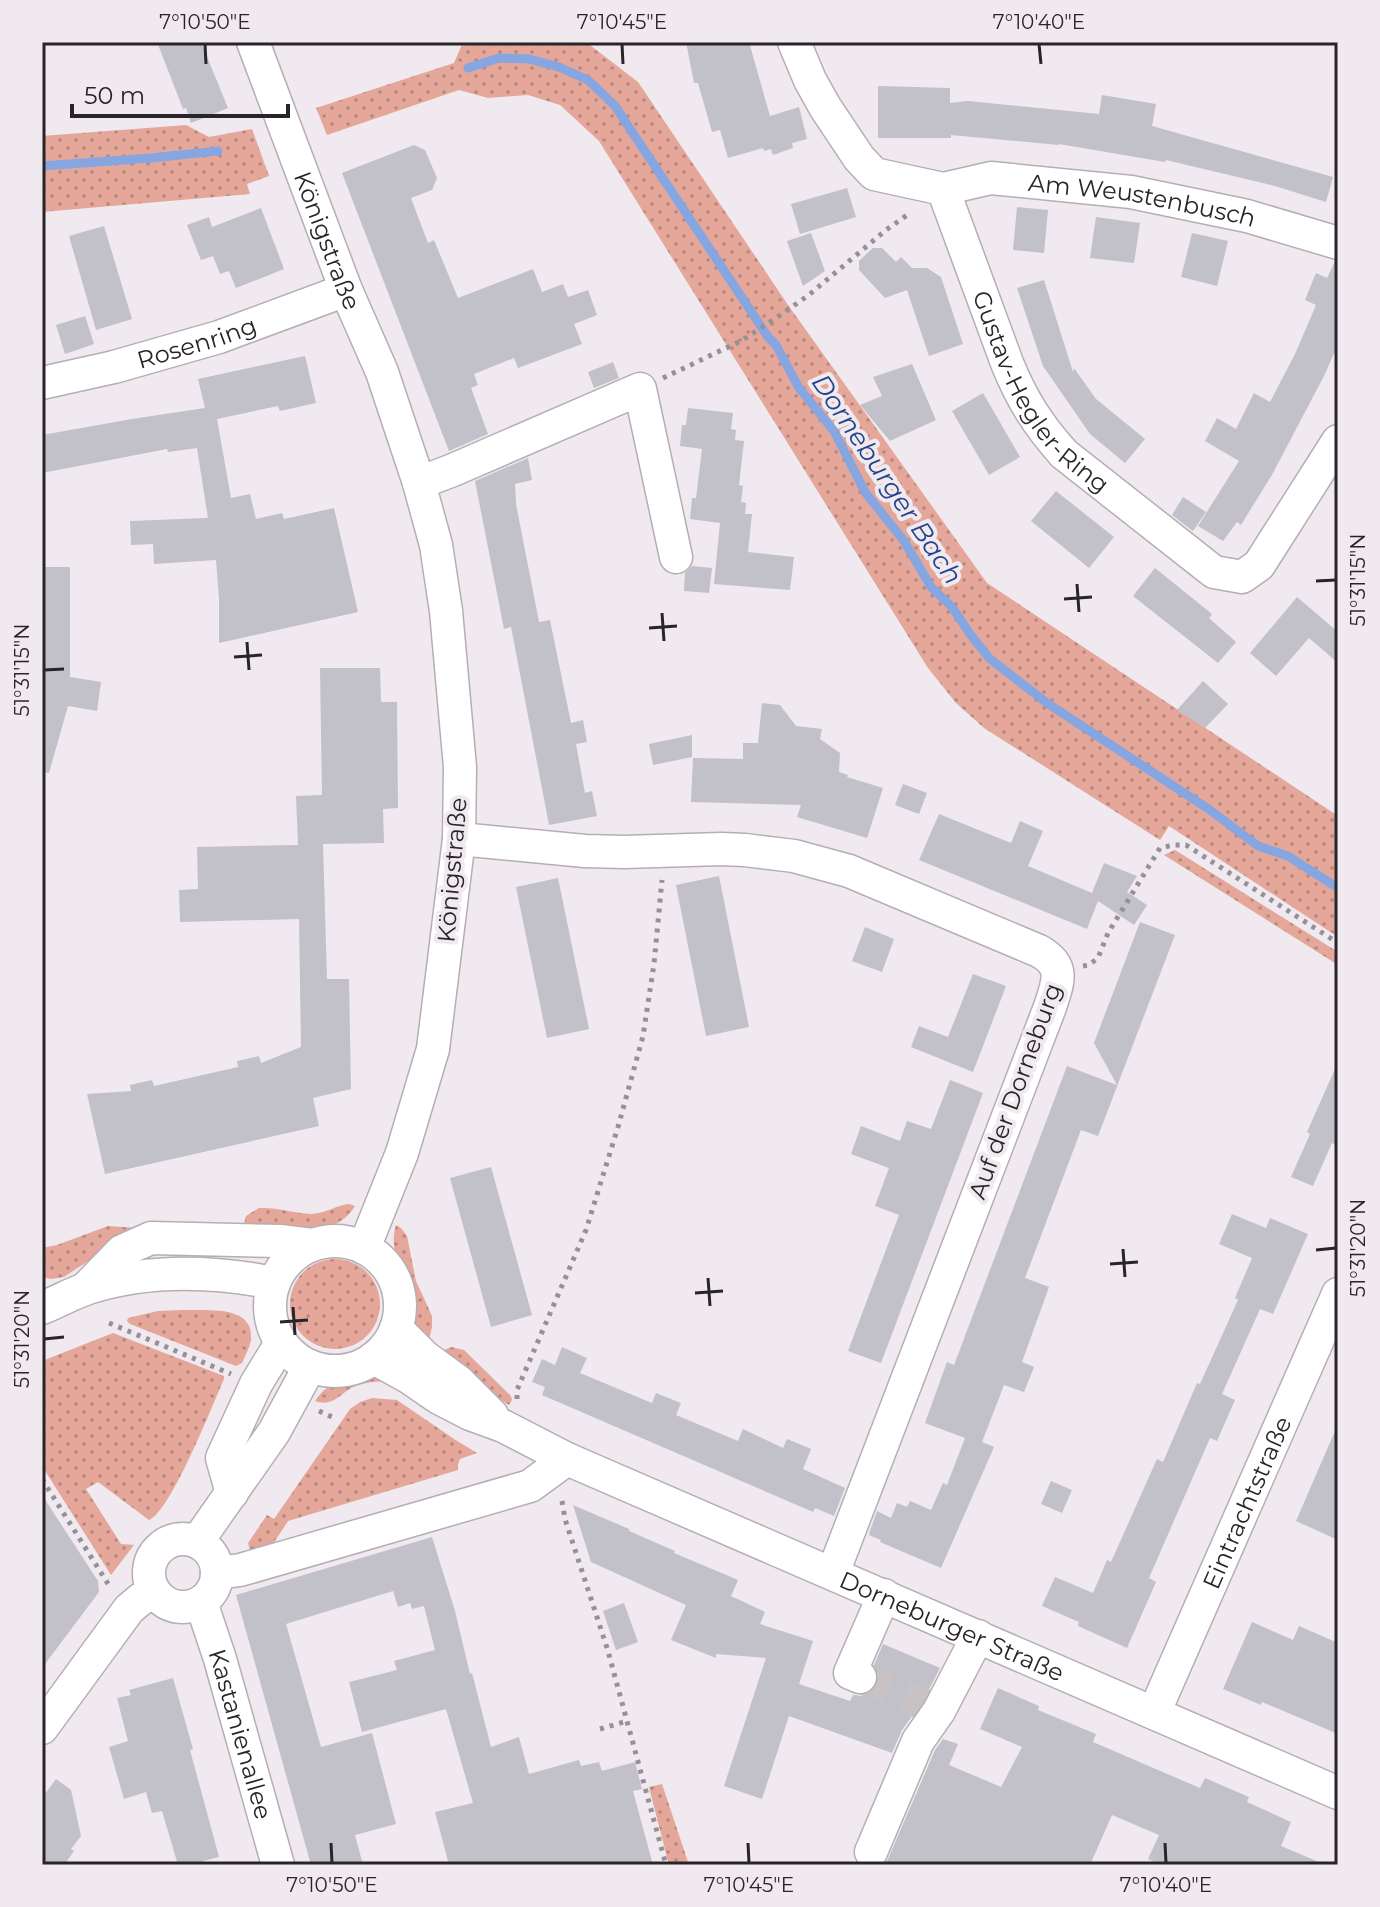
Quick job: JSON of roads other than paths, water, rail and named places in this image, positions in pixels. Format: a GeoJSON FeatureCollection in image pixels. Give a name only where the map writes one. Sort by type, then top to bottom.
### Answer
{"type":"FeatureCollection","features":[{"type":"Feature","properties":{"kind":"street","name":"Königstraße"},"geometry":{"type":"LineString","coordinates":[[253,42],[346,290],[382,372],[436,545],[446,611],[460,767],[459,839],[433,1049],[402,1153],[364,1248]]}},
{"type":"Feature","properties":{"kind":"street"},"geometry":{"type":"LineString","coordinates":[[794,42],[825,107],[859,158],[874,174],[943,189]]}},
{"type":"Feature","properties":{"kind":"street","name":"Am Weustenbusch"},"geometry":{"type":"LineString","coordinates":[[943,189],[991,178],[1115,190],[1247,216],[1338,243]]}},
{"type":"Feature","properties":{"kind":"street","name":"Gustav-Hegler-Ring"},"geometry":{"type":"LineString","coordinates":[[943,189],[1007,363],[1030,412],[1064,454],[1214,572],[1242,577],[1259,565],[1338,441]]}},
{"type":"Feature","properties":{"kind":"street","name":"Rosenring"},"geometry":{"type":"LineString","coordinates":[[42,383],[206,341],[346,290]]}},
{"type":"Feature","properties":{"kind":"street"},"geometry":{"type":"LineString","coordinates":[[419,483],[640,389],[676,557]]}},
{"type":"Feature","properties":{"kind":"street","name":"Auf der Dorneburg"},"geometry":{"type":"LineString","coordinates":[[459,839],[585,851],[745,850],[794,856],[849,871],[1039,951],[1053,960],[1058,972],[1050,1007],[833,1573]]}},
{"type":"Feature","properties":{"kind":"street"},"geometry":{"type":"LineString","coordinates":[[85,1289],[122,1251],[151,1238],[280,1241],[312,1245]]}},
{"type":"Feature","properties":{"kind":"street"},"geometry":{"type":"LineString","coordinates":[[329,1241],[347,1242],[364,1248],[388,1268],[395,1282],[400,1313],[396,1328],[374,1358],[359,1366],[326,1370],[310,1366],[289,1352],[274,1329],[270,1298],[274,1283],[283,1267],[296,1254],[312,1245],[329,1241]]}},
{"type":"Feature","properties":{"kind":"street"},"geometry":{"type":"LineString","coordinates":[[42,1308],[85,1289],[138,1277],[234,1275],[274,1283]]}},
{"type":"Feature","properties":{"kind":"street","name":"Eintrachtstraße"},"geometry":{"type":"LineString","coordinates":[[1154,1713],[1338,1294]]}},
{"type":"Feature","properties":{"kind":"street","name":"Dorneburger Straße"},"geometry":{"type":"LineString","coordinates":[[396,1328],[425,1357],[480,1401],[503,1426],[558,1466],[833,1573],[1338,1793]]}},
{"type":"Feature","properties":{"kind":"street"},"geometry":{"type":"LineString","coordinates":[[232,1493],[222,1458],[256,1384],[281,1343]]}},
{"type":"Feature","properties":{"kind":"street","name":"Dorneburger Straße"},"geometry":{"type":"LineString","coordinates":[[374,1358],[439,1398],[503,1426]]}},
{"type":"Feature","properties":{"kind":"street"},"geometry":{"type":"LineString","coordinates":[[197,1542],[274,1432],[310,1366]]}},
{"type":"Feature","properties":{"kind":"street"},"geometry":{"type":"LineString","coordinates":[[217,1573],[240,1570],[530,1486],[558,1466]]}},
{"type":"Feature","properties":{"kind":"street"},"geometry":{"type":"LineString","coordinates":[[42,1728],[142,1601],[150,1583],[150,1563],[160,1547],[178,1539],[197,1542],[212,1554],[216,1563],[216,1582],[201,1602],[179,1607],[142,1601]]}},
{"type":"Feature","properties":{"kind":"street"},"geometry":{"type":"LineString","coordinates":[[860,1677],[850,1673],[884,1595]]}},
{"type":"Feature","properties":{"kind":"street","name":"Kastanienallee"},"geometry":{"type":"LineString","coordinates":[[201,1602],[278,1865]]}},
{"type":"Feature","properties":{"kind":"street"},"geometry":{"type":"LineString","coordinates":[[871,1852],[918,1741],[978,1636]]}},
{"type":"Feature","properties":{"kind":"waterway","name":"Dorneburger Bach"},"geometry":{"type":"LineString","coordinates":[[468,68],[499,58],[529,59],[559,67],[588,80],[615,106],[776,345],[799,388],[834,431],[865,492],[904,541],[931,587],[952,607],[989,658],[1047,703],[1210,810],[1258,846],[1288,856],[1338,888]]}},
{"type":"Feature","properties":{"kind":"waterway","name":"Dorneburger Bach"},"geometry":{"type":"LineString","coordinates":[[42,166],[218,151]]}},
{"type":"Feature","properties":{"kind":"tunnel"},"geometry":{"type":"LineString","coordinates":[[860,1677],[929,1707]]}}]}
